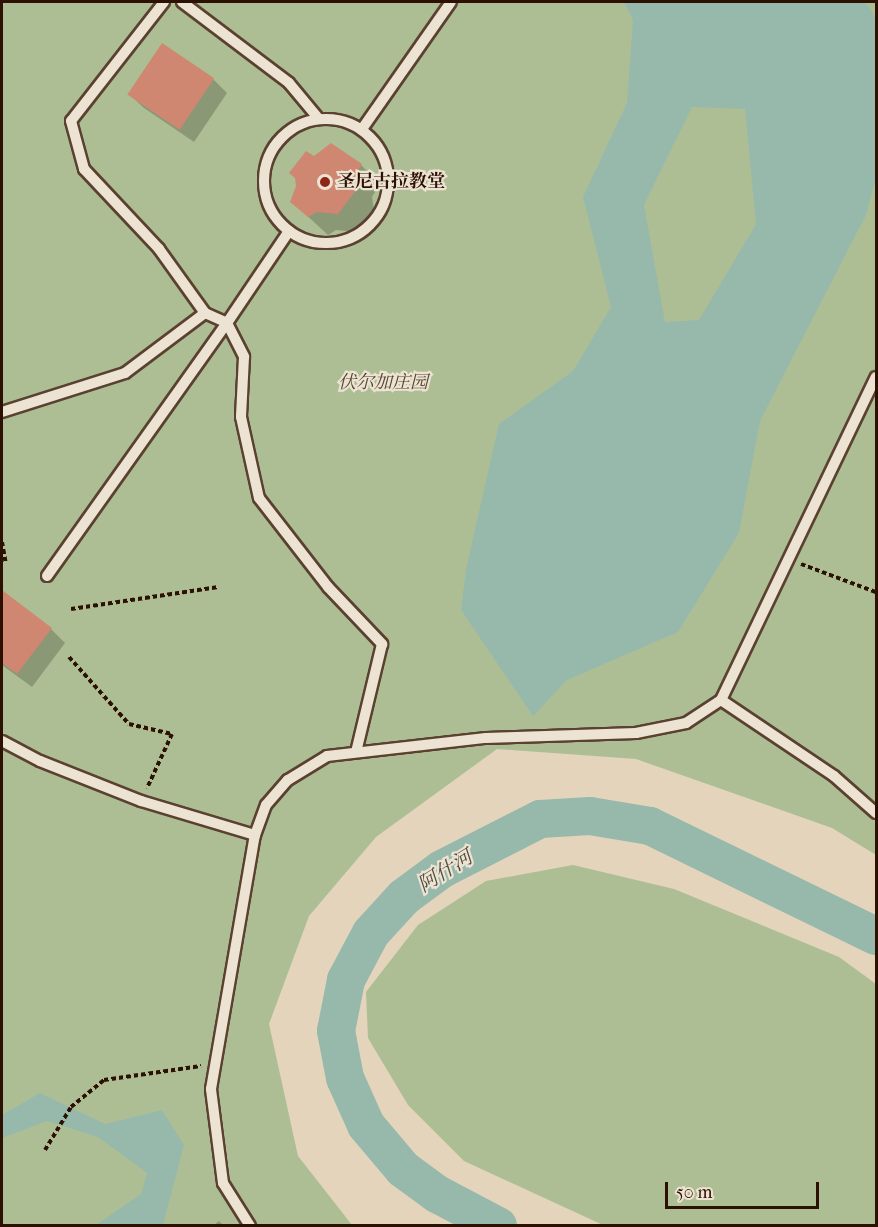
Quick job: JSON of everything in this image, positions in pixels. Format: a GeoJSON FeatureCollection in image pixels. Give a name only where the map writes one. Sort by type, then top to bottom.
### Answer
{"type":"FeatureCollection","features":[{"type":"Feature","properties":{"kind":"lane"},"geometry":{"type":"LineString","coordinates":[[164,2],[71,121],[84,169],[159,249],[205,314],[228,323],[244,357],[241,417],[259,498],[328,586],[382,644],[356,752]]}},
{"type":"Feature","properties":{"kind":"lane"},"geometry":{"type":"LineString","coordinates":[[182,2],[289,83],[319,119]]}},
{"type":"Feature","properties":{"kind":"lane"},"geometry":{"type":"LineString","coordinates":[[362,129],[451,2]]}},
{"type":"Feature","properties":{"kind":"lane"},"geometry":{"type":"LineString","coordinates":[[319,119],[341,120],[362,129],[381,152],[388,180],[386,199],[377,217],[363,231],[345,240],[326,243],[306,240],[289,231],[274,215],[266,196],[264,175],[270,154],[282,137],[299,125],[319,119]]}},
{"type":"Feature","properties":{"kind":"lane"},"geometry":{"type":"LineString","coordinates":[[47,576],[228,323],[289,231]]}},
{"type":"Feature","properties":{"kind":"lane"},"geometry":{"type":"LineString","coordinates":[[2,412],[125,374],[205,314]]}},
{"type":"Feature","properties":{"kind":"lane"},"geometry":{"type":"LineString","coordinates":[[250,1226],[223,1183],[211,1089],[255,835],[266,805],[288,780],[327,756],[486,738],[636,733],[686,723],[721,700],[876,377]]}},
{"type":"Feature","properties":{"kind":"lane"},"geometry":{"type":"LineString","coordinates":[[721,700],[834,776],[876,813]]}},
{"type":"Feature","properties":{"kind":"lane"},"geometry":{"type":"LineString","coordinates":[[2,741],[40,761],[141,801],[255,835]]}},
{"type":"Feature","properties":{"kind":"path"},"geometry":{"type":"LineString","coordinates":[[2,542],[6,564]]}},
{"type":"Feature","properties":{"kind":"path"},"geometry":{"type":"LineString","coordinates":[[789,560],[876,592]]}},
{"type":"Feature","properties":{"kind":"path"},"geometry":{"type":"LineString","coordinates":[[71,609],[218,587]]}},
{"type":"Feature","properties":{"kind":"path"},"geometry":{"type":"LineString","coordinates":[[69,657],[129,724],[172,734],[141,801]]}},
{"type":"Feature","properties":{"kind":"path"},"geometry":{"type":"LineString","coordinates":[[45,1150],[71,1107],[104,1080],[215,1064]]}},
{"type":"Feature","properties":{"kind":"green space","name":"伏尔加庄园"},"geometry":{"type":"Polygon","coordinates":[[[2,2],[876,2],[876,855],[832,828],[636,759],[497,749],[376,837],[309,916],[269,1024],[298,1156],[352,1225],[2,1225],[2,2]]]}},
{"type":"Feature","properties":{"kind":"green space"},"geometry":{"type":"Polygon","coordinates":[[[573,865],[674,889],[839,957],[876,984],[876,1225],[603,1225],[464,1161],[408,1105],[368,1038],[366,992],[418,925],[486,881],[573,865]]]}},
{"type":"Feature","properties":{"kind":"shaded area"},"geometry":{"type":"Polygon","coordinates":[[[624,2],[864,2],[871,9],[876,22],[876,178],[866,215],[760,421],[739,533],[678,632],[567,680],[533,716],[461,610],[466,569],[499,424],[573,371],[611,307],[583,197],[627,103],[633,20],[624,2]],[[692,107],[644,205],[665,322],[699,320],[756,224],[745,109],[692,107]]]}},
{"type":"Feature","properties":{"kind":"shaded area"},"geometry":{"type":"Polygon","coordinates":[[[40,1093],[105,1124],[162,1110],[184,1145],[163,1225],[96,1225],[141,1194],[147,1173],[98,1137],[47,1121],[2,1138],[2,1115],[40,1093]]]}},
{"type":"Feature","properties":{"kind":"building"},"geometry":{"type":"Polygon","coordinates":[[[162,43],[214,78],[180,130],[127,94],[162,43]]]}},
{"type":"Feature","properties":{"kind":"building","name":"圣尼古拉教堂"},"geometry":{"type":"Polygon","coordinates":[[[331,143],[362,164],[354,177],[356,190],[338,214],[317,212],[308,217],[290,202],[296,186],[295,178],[289,173],[306,151],[314,156],[331,143]]]}},
{"type":"Feature","properties":{"kind":"building"},"geometry":{"type":"Polygon","coordinates":[[[2,590],[52,628],[17,674],[2,663],[2,590]]]}},
{"type":"Feature","properties":{"kind":"waterway","name":"阿什河"},"geometry":{"type":"LineString","coordinates":[[498,1226],[437,1194],[403,1169],[366,1125],[345,1078],[336,1031],[346,980],[371,933],[404,897],[442,869],[540,819],[590,816],[650,826],[876,936]]}},
{"type":"Feature","properties":{"kind":"place","name":"圣尼古拉教堂"},"geometry":{"type":"Point","coordinates":[325,182]}}]}
